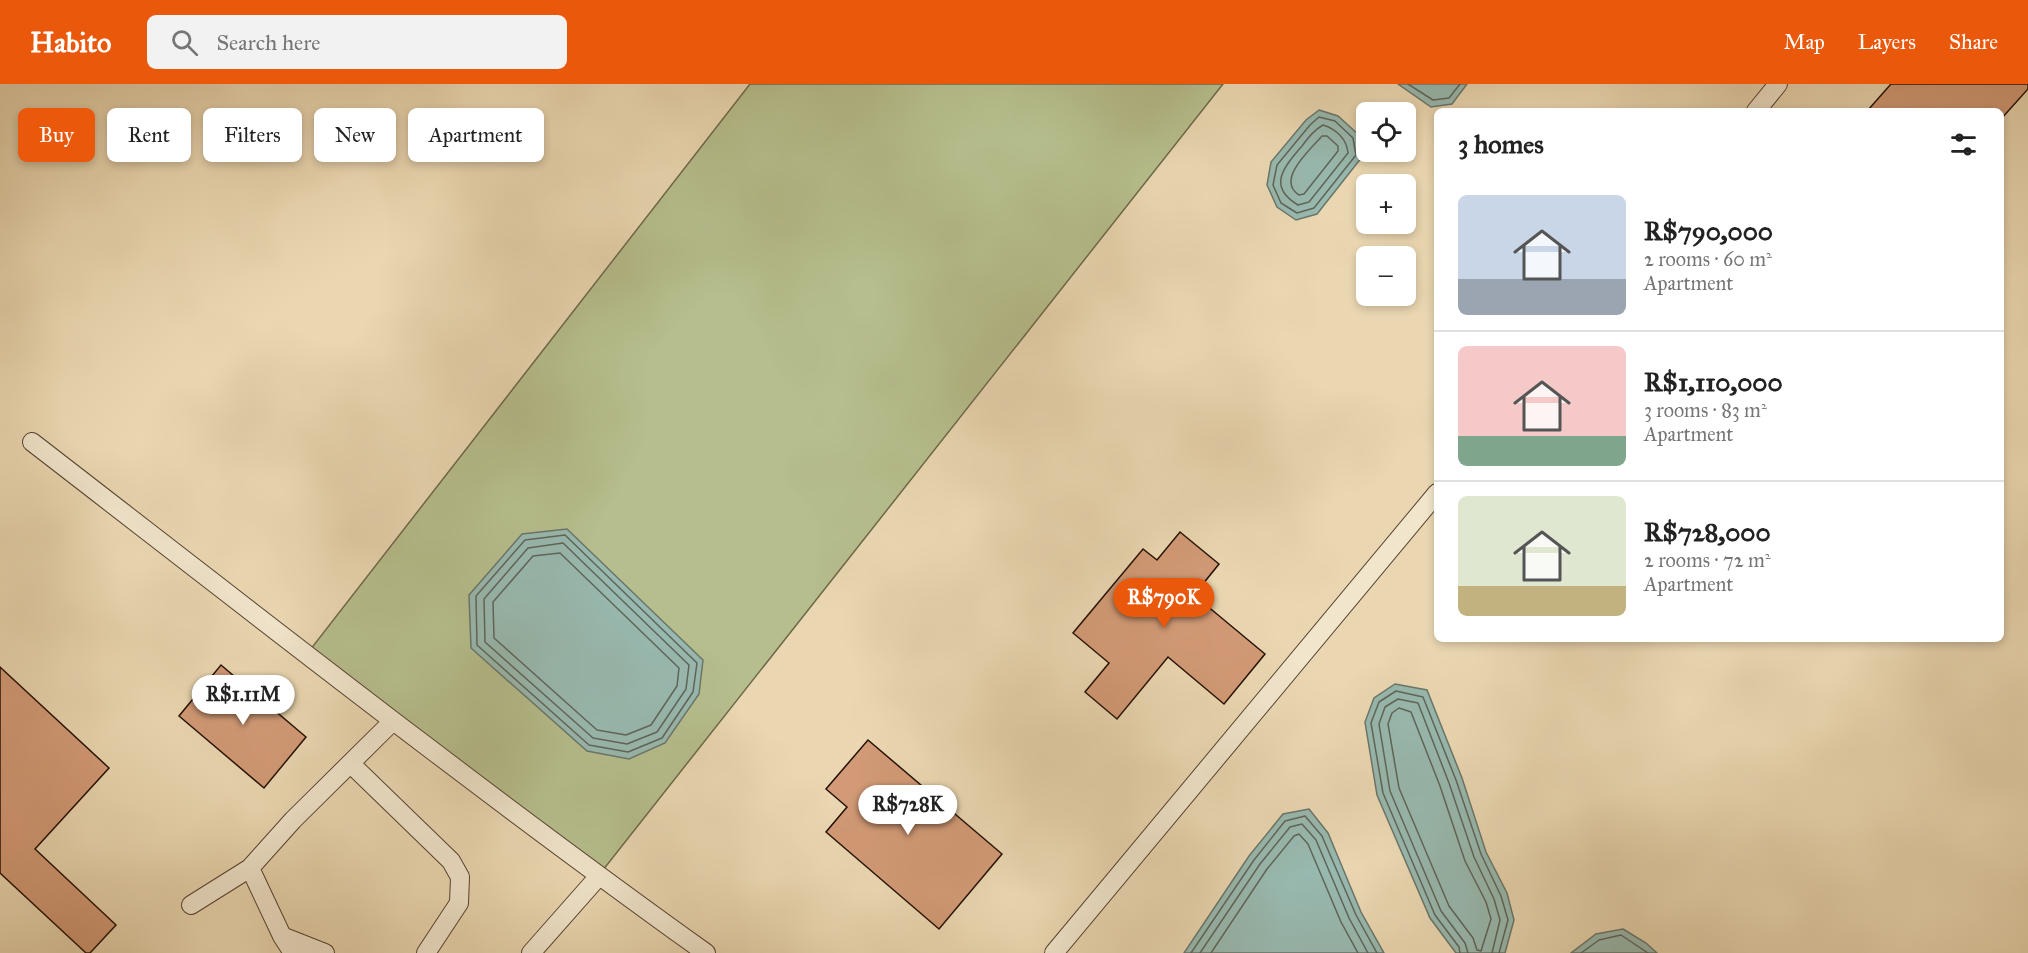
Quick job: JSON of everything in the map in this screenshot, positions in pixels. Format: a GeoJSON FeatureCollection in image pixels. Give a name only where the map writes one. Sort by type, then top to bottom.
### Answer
{"type":"FeatureCollection","features":[{"type":"Feature","properties":{"kind":"lane"},"geometry":{"type":"LineString","coordinates":[[1758,108],[1778,84]]}},
{"type":"Feature","properties":{"kind":"lane"},"geometry":{"type":"LineString","coordinates":[[32,442],[393,722],[706,953]]}},
{"type":"Feature","properties":{"kind":"lane"},"geometry":{"type":"LineString","coordinates":[[1054,953],[1434,498]]}},
{"type":"Feature","properties":{"kind":"lane"},"geometry":{"type":"LineString","coordinates":[[191,905],[250,868],[293,820],[393,722]]}},
{"type":"Feature","properties":{"kind":"lane"},"geometry":{"type":"LineString","coordinates":[[351,764],[451,861],[460,877],[459,903],[426,953]]}},
{"type":"Feature","properties":{"kind":"lane"},"geometry":{"type":"LineString","coordinates":[[250,868],[282,936],[293,953]]}},
{"type":"Feature","properties":{"kind":"lane"},"geometry":{"type":"LineString","coordinates":[[531,953],[599,876]]}},
{"type":"Feature","properties":{"kind":"lane"},"geometry":{"type":"LineString","coordinates":[[282,936],[325,953]]}},
{"type":"Feature","properties":{"kind":"green space"},"geometry":{"type":"Polygon","coordinates":[[[750,84],[1223,84],[603,870],[310,650],[750,84]]]}},
{"type":"Feature","properties":{"kind":"water"},"geometry":{"type":"Polygon","coordinates":[[[1398,84],[1467,84],[1452,104],[1431,107],[1398,84]]]}},
{"type":"Feature","properties":{"kind":"water"},"geometry":{"type":"Polygon","coordinates":[[[1319,110],[1338,116],[1356,132],[1356,162],[1358,162],[1317,214],[1296,220],[1277,207],[1267,185],[1271,162],[1306,120],[1319,110]]]}},
{"type":"Feature","properties":{"kind":"water"},"geometry":{"type":"Polygon","coordinates":[[[567,529],[703,660],[699,694],[665,743],[629,759],[587,751],[471,648],[469,595],[522,534],[567,529]]]}},
{"type":"Feature","properties":{"kind":"water"},"geometry":{"type":"Polygon","coordinates":[[[1395,684],[1427,690],[1462,778],[1486,852],[1507,893],[1514,920],[1505,953],[1456,953],[1430,918],[1377,795],[1365,722],[1374,698],[1395,684]]]}},
{"type":"Feature","properties":{"kind":"water"},"geometry":{"type":"Polygon","coordinates":[[[1309,809],[1328,833],[1361,912],[1384,953],[1184,953],[1249,856],[1283,814],[1309,809]]]}},
{"type":"Feature","properties":{"kind":"water"},"geometry":{"type":"Polygon","coordinates":[[[1623,929],[1646,943],[1657,953],[1571,953],[1596,934],[1623,929]]]}},
{"type":"Feature","properties":{"kind":"building"},"geometry":{"type":"Polygon","coordinates":[[[1891,84],[2028,84],[2028,89],[2004,116],[2004,108],[1870,108],[1891,84]]]}},
{"type":"Feature","properties":{"kind":"building"},"geometry":{"type":"Polygon","coordinates":[[[1180,532],[1219,564],[1194,595],[1265,654],[1224,704],[1168,657],[1117,719],[1085,692],[1109,663],[1073,633],[1143,549],[1157,560],[1180,532]]]}},
{"type":"Feature","properties":{"kind":"building"},"geometry":{"type":"Polygon","coordinates":[[[221,665],[306,737],[264,788],[179,716],[221,665]]]}},
{"type":"Feature","properties":{"kind":"building"},"geometry":{"type":"Polygon","coordinates":[[[0,667],[109,768],[35,849],[116,925],[90,953],[86,953],[0,873],[0,667]]]}},
{"type":"Feature","properties":{"kind":"building"},"geometry":{"type":"Polygon","coordinates":[[[868,740],[1002,854],[939,929],[826,832],[847,807],[826,789],[868,740]]]}}]}
